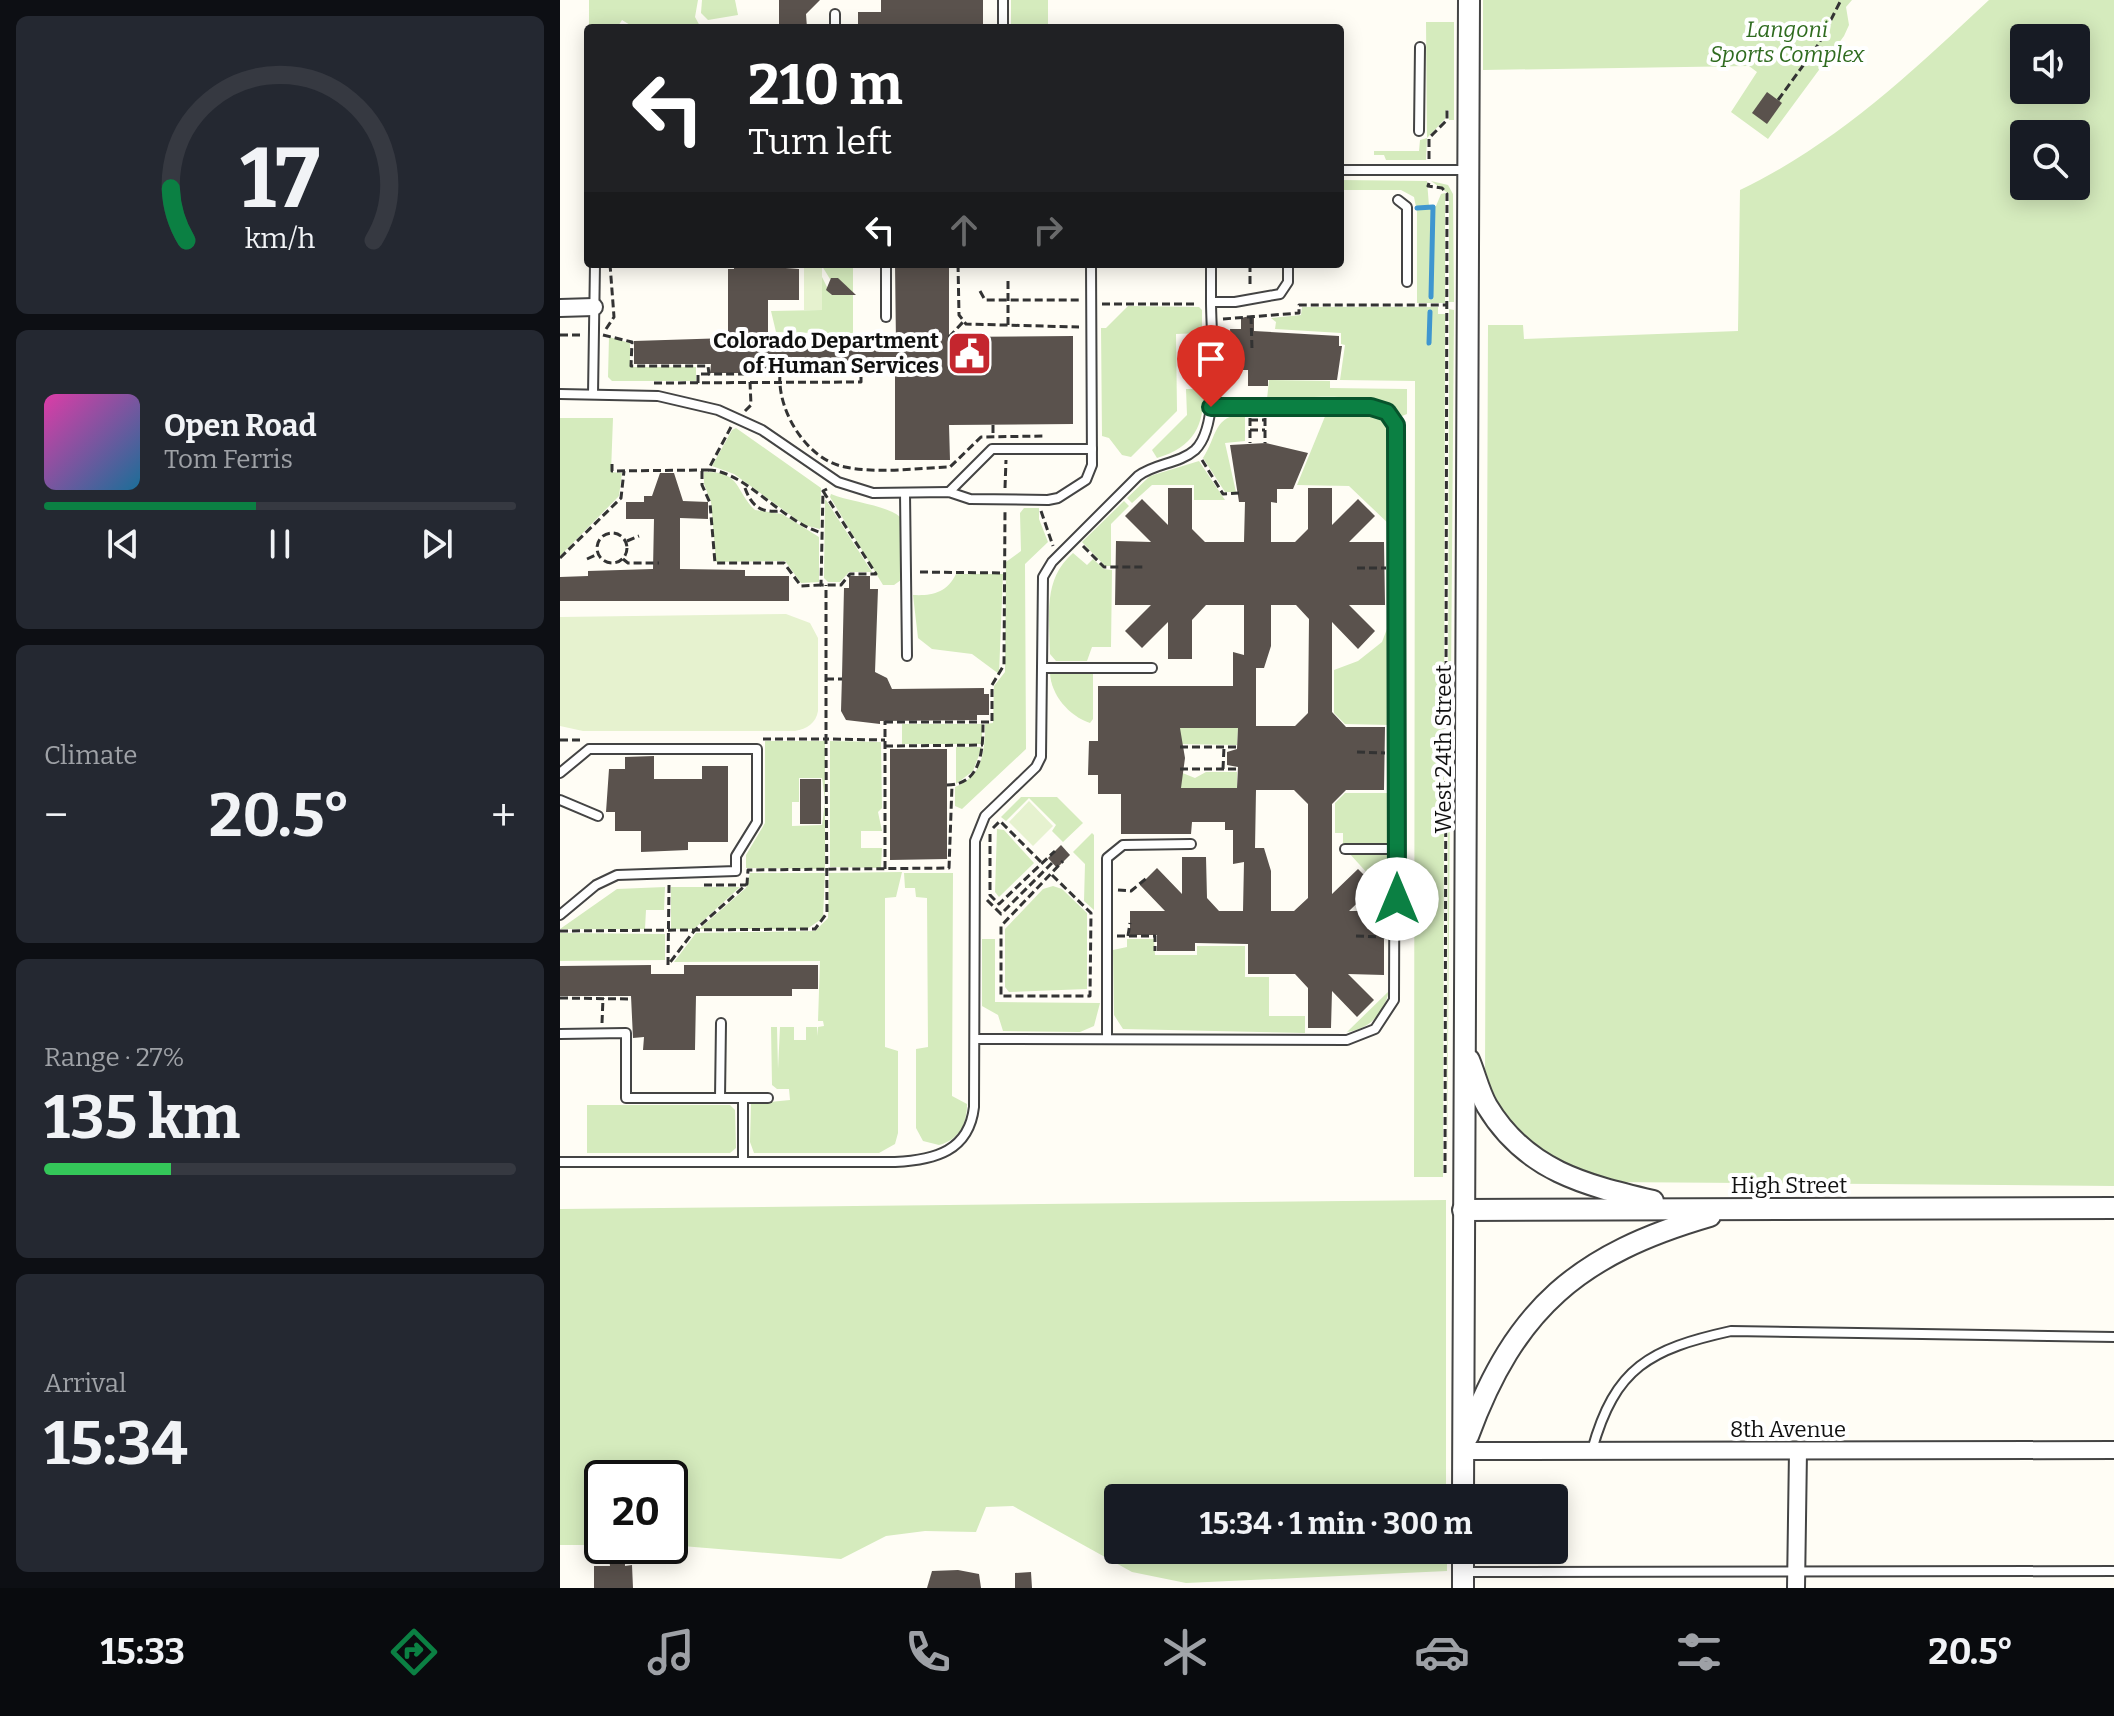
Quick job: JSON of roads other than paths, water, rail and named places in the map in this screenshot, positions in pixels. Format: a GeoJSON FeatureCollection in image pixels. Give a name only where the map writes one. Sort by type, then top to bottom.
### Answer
{"type":"FeatureCollection","features":[{"type":"Feature","properties":{"kind":"street","name":"West 24th Street"},"geometry":{"type":"LineString","coordinates":[[1463,1484],[1469,0]]}},
{"type":"Feature","properties":{"kind":"street"},"geometry":{"type":"LineString","coordinates":[[560,308],[594,307]]}},
{"type":"Feature","properties":{"kind":"street"},"geometry":{"type":"LineString","coordinates":[[1465,1050],[1487,1106],[1528,1155],[1577,1183],[1652,1201],[1708,1209]]}},
{"type":"Feature","properties":{"kind":"street","name":"High Street"},"geometry":{"type":"LineString","coordinates":[[1463,1210],[2114,1208]]}},
{"type":"Feature","properties":{"kind":"street"},"geometry":{"type":"LineString","coordinates":[[1463,1451],[1488,1383],[1515,1339],[1555,1294],[1585,1268],[1621,1249],[1675,1226],[1732,1209]]}},
{"type":"Feature","properties":{"kind":"street","name":"8th Avenue"},"geometry":{"type":"LineString","coordinates":[[1463,1451],[2114,1450]]}},
{"type":"Feature","properties":{"kind":"street"},"geometry":{"type":"LineString","coordinates":[[1796,1580],[1798,1451]]}},
{"type":"Feature","properties":{"kind":"lane"},"geometry":{"type":"LineString","coordinates":[[1003,0],[1003,24]]}},
{"type":"Feature","properties":{"kind":"lane"},"geometry":{"type":"LineString","coordinates":[[835,14],[835,24]]}},
{"type":"Feature","properties":{"kind":"lane"},"geometry":{"type":"LineString","coordinates":[[1419,131],[1420,47]]}},
{"type":"Feature","properties":{"kind":"lane"},"geometry":{"type":"LineString","coordinates":[[1344,170],[1469,170]]}},
{"type":"Feature","properties":{"kind":"lane"},"geometry":{"type":"LineString","coordinates":[[1398,200],[1407,207],[1407,282]]}},
{"type":"Feature","properties":{"kind":"lane"},"geometry":{"type":"LineString","coordinates":[[593,394],[595,268]]}},
{"type":"Feature","properties":{"kind":"lane"},"geometry":{"type":"LineString","coordinates":[[886,268],[886,317]]}},
{"type":"Feature","properties":{"kind":"lane"},"geometry":{"type":"LineString","coordinates":[[560,394],[677,398],[718,410],[762,430],[838,482],[859,490],[949,492],[970,499],[1058,498],[1086,480],[1092,465],[1091,268]]}},
{"type":"Feature","properties":{"kind":"lane"},"geometry":{"type":"LineString","coordinates":[[560,1162],[895,1162],[931,1157],[953,1149],[967,1134],[973,1116],[975,841],[980,823],[1036,767],[1041,757],[1043,577],[1075,539],[1145,470],[1195,450],[1207,430],[1211,407],[1211,268]]}},
{"type":"Feature","properties":{"kind":"lane"},"geometry":{"type":"LineString","coordinates":[[1211,302],[1243,301],[1280,294],[1288,282],[1288,268]]}},
{"type":"Feature","properties":{"kind":"lane"},"geometry":{"type":"LineString","coordinates":[[975,1039],[1347,1040],[1367,1035],[1383,1020],[1394,1000],[1398,434],[1387,412],[1371,407],[1211,407]]}},
{"type":"Feature","properties":{"kind":"lane"},"geometry":{"type":"LineString","coordinates":[[949,492],[992,449],[1092,449]]}},
{"type":"Feature","properties":{"kind":"lane"},"geometry":{"type":"LineString","coordinates":[[905,493],[907,656]]}},
{"type":"Feature","properties":{"kind":"lane"},"geometry":{"type":"LineString","coordinates":[[1042,668],[1152,668]]}},
{"type":"Feature","properties":{"kind":"lane"},"geometry":{"type":"LineString","coordinates":[[560,773],[589,749],[757,749],[757,822],[736,856],[736,871],[617,875],[596,885],[560,915]]}},
{"type":"Feature","properties":{"kind":"lane"},"geometry":{"type":"LineString","coordinates":[[560,800],[598,816]]}},
{"type":"Feature","properties":{"kind":"lane"},"geometry":{"type":"LineString","coordinates":[[1107,1039],[1107,858],[1115,849],[1131,844],[1191,844]]}},
{"type":"Feature","properties":{"kind":"lane"},"geometry":{"type":"LineString","coordinates":[[1345,849],[1397,849]]}},
{"type":"Feature","properties":{"kind":"lane"},"geometry":{"type":"LineString","coordinates":[[720,1098],[721,1023]]}},
{"type":"Feature","properties":{"kind":"lane"},"geometry":{"type":"LineString","coordinates":[[560,1034],[626,1033],[626,1098],[768,1098]]}},
{"type":"Feature","properties":{"kind":"lane"},"geometry":{"type":"LineString","coordinates":[[743,1098],[743,1162]]}},
{"type":"Feature","properties":{"kind":"lane"},"geometry":{"type":"LineString","coordinates":[[1592,1451],[1599,1424],[1629,1372],[1678,1344],[1731,1331],[2114,1337]]}},
{"type":"Feature","properties":{"kind":"lane"},"geometry":{"type":"LineString","coordinates":[[1463,1580],[1796,1580],[2114,1571]]}},
{"type":"Feature","properties":{"kind":"waterway"},"geometry":{"type":"LineString","coordinates":[[1417,208],[1433,207],[1431,297]]}},
{"type":"Feature","properties":{"kind":"waterway"},"geometry":{"type":"LineString","coordinates":[[1429,343],[1430,312]]}},
{"type":"Feature","properties":{"kind":"place","name":"Colorado Department of Human Services"},"geometry":{"type":"Point","coordinates":[970,353]}},
{"type":"Feature","properties":{"kind":"park label","name":"Langoni Sports Complex"},"geometry":{"type":"Point","coordinates":[1787,42]}}]}
